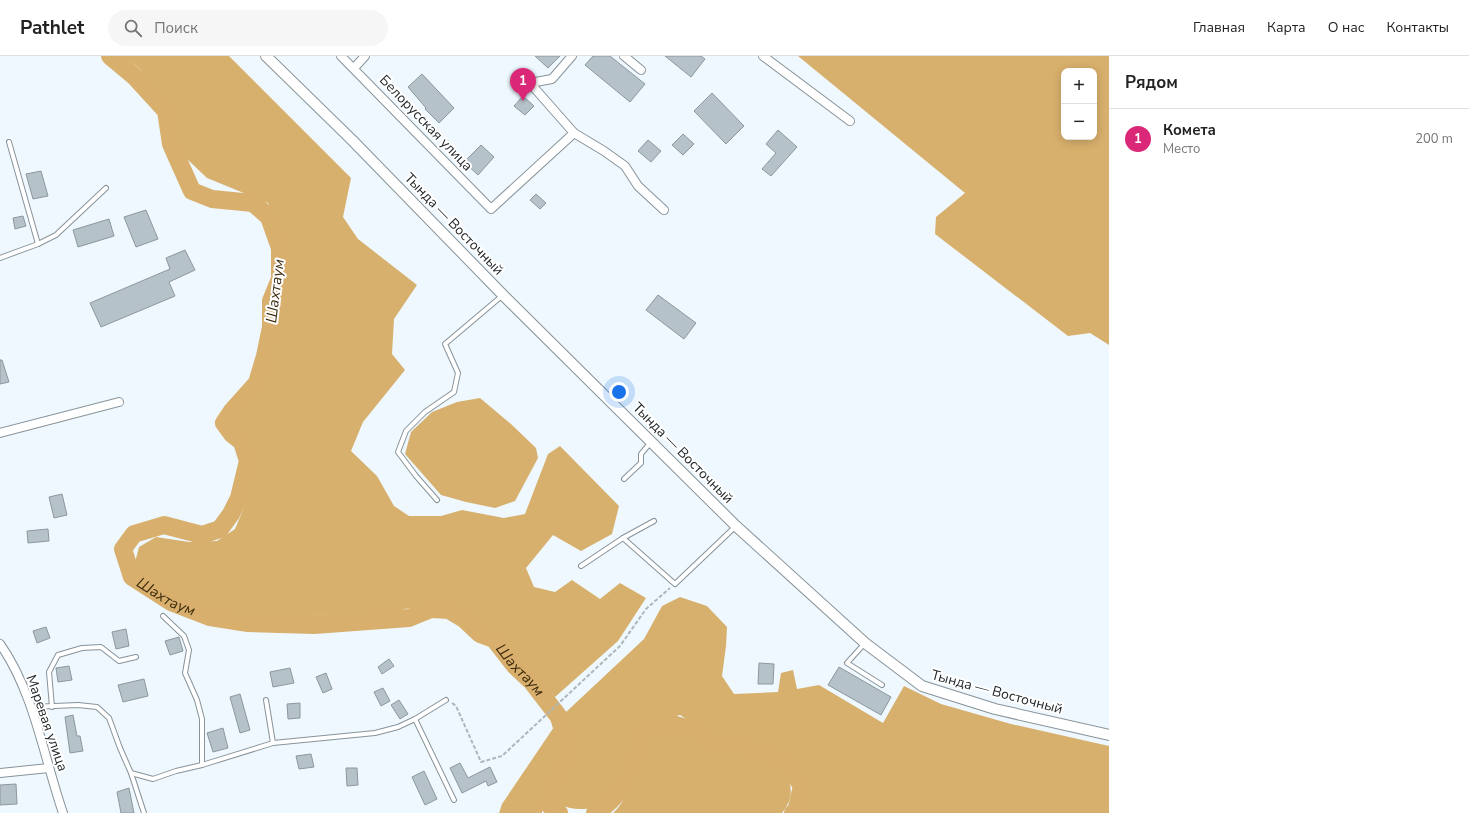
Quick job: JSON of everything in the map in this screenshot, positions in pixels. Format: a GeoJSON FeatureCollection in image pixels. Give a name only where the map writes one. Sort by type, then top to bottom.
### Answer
{"type":"FeatureCollection","features":[{"type":"Feature","properties":{"kind":"street","name":"Тында — Восточный"},"geometry":{"type":"LineString","coordinates":[[266,56],[352,140],[503,294],[736,526],[865,643],[922,686],[995,709],[1109,735]]}},
{"type":"Feature","properties":{"kind":"street","name":"Белорусская улица"},"geometry":{"type":"LineString","coordinates":[[341,56],[491,209],[574,133]]}},
{"type":"Feature","properties":{"kind":"street"},"geometry":{"type":"LineString","coordinates":[[354,68],[365,56]]}},
{"type":"Feature","properties":{"kind":"street"},"geometry":{"type":"LineString","coordinates":[[572,56],[552,79],[530,83],[574,133],[625,166],[638,186],[664,210]]}},
{"type":"Feature","properties":{"kind":"street"},"geometry":{"type":"LineString","coordinates":[[624,56],[641,70]]}},
{"type":"Feature","properties":{"kind":"street"},"geometry":{"type":"LineString","coordinates":[[763,56],[850,121]]}},
{"type":"Feature","properties":{"kind":"street"},"geometry":{"type":"LineString","coordinates":[[0,433],[119,402]]}},
{"type":"Feature","properties":{"kind":"street","name":"Маревая улица"},"geometry":{"type":"LineString","coordinates":[[0,644],[10,658],[30,707],[63,813]]}},
{"type":"Feature","properties":{"kind":"street"},"geometry":{"type":"LineString","coordinates":[[0,773],[48,768]]}},
{"type":"Feature","properties":{"kind":"lane"},"geometry":{"type":"LineString","coordinates":[[9,142],[38,244]]}},
{"type":"Feature","properties":{"kind":"lane"},"geometry":{"type":"LineString","coordinates":[[0,258],[38,244],[56,235],[106,188]]}},
{"type":"Feature","properties":{"kind":"lane"},"geometry":{"type":"LineString","coordinates":[[438,500],[416,476],[398,452],[406,430],[424,412],[454,392],[458,372],[445,344],[503,294]]}},
{"type":"Feature","properties":{"kind":"lane"},"geometry":{"type":"LineString","coordinates":[[624,478],[641,463],[641,454],[651,442]]}},
{"type":"Feature","properties":{"kind":"lane"},"geometry":{"type":"LineString","coordinates":[[581,566],[623,538],[654,521]]}},
{"type":"Feature","properties":{"kind":"lane"},"geometry":{"type":"LineString","coordinates":[[623,538],[675,584],[736,526]]}},
{"type":"Feature","properties":{"kind":"lane"},"geometry":{"type":"LineString","coordinates":[[163,616],[184,636],[189,650],[185,673],[198,700],[202,719],[202,765]]}},
{"type":"Feature","properties":{"kind":"lane"},"geometry":{"type":"LineString","coordinates":[[865,643],[847,662],[882,685]]}},
{"type":"Feature","properties":{"kind":"lane"},"geometry":{"type":"LineString","coordinates":[[52,706],[49,672],[58,656],[82,648],[101,647],[119,661],[136,657]]}},
{"type":"Feature","properties":{"kind":"lane"},"geometry":{"type":"LineString","coordinates":[[266,700],[273,743]]}},
{"type":"Feature","properties":{"kind":"lane"},"geometry":{"type":"LineString","coordinates":[[131,773],[153,780],[176,771],[202,765],[273,743],[375,733],[398,727],[415,719],[446,700]]}},
{"type":"Feature","properties":{"kind":"lane"},"geometry":{"type":"LineString","coordinates":[[30,707],[78,705],[96,707],[109,718],[131,773],[144,813]]}},
{"type":"Feature","properties":{"kind":"lane"},"geometry":{"type":"LineString","coordinates":[[415,719],[454,800]]}},
{"type":"Feature","properties":{"kind":"path"},"geometry":{"type":"LineString","coordinates":[[446,700],[456,706],[481,762],[502,756],[558,702],[620,646],[646,609],[675,584]]}},
{"type":"Feature","properties":{"kind":"shaded area"},"geometry":{"type":"Polygon","coordinates":[[[123,56],[229,56],[351,178],[343,217],[358,239],[417,285],[394,319],[392,354],[405,370],[363,422],[351,451],[377,476],[394,506],[409,516],[441,516],[462,510],[504,518],[525,514],[548,454],[560,446],[619,506],[612,534],[581,551],[553,535],[526,568],[534,587],[555,592],[572,580],[600,599],[620,583],[646,598],[618,641],[555,697],[496,633],[448,605],[428,604],[392,612],[348,615],[279,617],[224,614],[175,596],[142,578],[134,566],[139,547],[156,537],[189,542],[217,541],[235,529],[246,503],[253,464],[246,436],[233,422],[266,379],[280,324],[278,303],[286,272],[281,234],[268,203],[207,178],[186,158],[175,138],[174,114],[139,68],[123,56]]]}},
{"type":"Feature","properties":{"kind":"shaded area"},"geometry":{"type":"Polygon","coordinates":[[[798,56],[1109,56],[1109,345],[1090,333],[1068,336],[935,234],[936,217],[965,193],[798,56]]]}},
{"type":"Feature","properties":{"kind":"shaded area"},"geometry":{"type":"Polygon","coordinates":[[[480,398],[511,424],[536,448],[538,458],[515,501],[495,508],[441,495],[405,454],[411,432],[432,412],[457,402],[480,398]]]}},
{"type":"Feature","properties":{"kind":"shaded area"},"geometry":{"type":"Polygon","coordinates":[[[680,597],[707,606],[727,627],[722,676],[734,694],[778,692],[781,673],[793,670],[797,689],[819,685],[883,723],[904,686],[941,704],[1011,724],[1109,746],[1109,813],[800,813],[804,800],[804,780],[795,765],[776,752],[749,742],[730,741],[714,737],[680,715],[655,720],[642,726],[623,769],[603,801],[592,807],[583,809],[558,804],[557,795],[559,781],[574,749],[565,713],[644,639],[662,606],[680,597]]]}},
{"type":"Feature","properties":{"kind":"shaded area"},"geometry":{"type":"Polygon","coordinates":[[[556,724],[562,754],[548,780],[542,800],[542,813],[499,813],[502,804],[556,724]]]}},
{"type":"Feature","properties":{"kind":"shaded area"},"geometry":{"type":"Polygon","coordinates":[[[675,730],[692,734],[702,744],[716,751],[748,752],[771,760],[786,769],[791,792],[789,802],[782,813],[613,813],[619,807],[629,790],[644,741],[657,732],[675,730]]]}},
{"type":"Feature","properties":{"kind":"building"},"geometry":{"type":"Polygon","coordinates":[[[535,56],[560,56],[548,68],[535,56]]]}},
{"type":"Feature","properties":{"kind":"building"},"geometry":{"type":"Polygon","coordinates":[[[593,56],[610,56],[645,84],[630,102],[585,65],[593,56]]]}},
{"type":"Feature","properties":{"kind":"building"},"geometry":{"type":"Polygon","coordinates":[[[665,56],[701,56],[705,59],[691,77],[665,56]]]}},
{"type":"Feature","properties":{"kind":"building"},"geometry":{"type":"Polygon","coordinates":[[[422,74],[454,108],[439,123],[425,109],[426,108],[408,87],[422,74]]]}},
{"type":"Feature","properties":{"kind":"building"},"geometry":{"type":"Polygon","coordinates":[[[712,93],[744,126],[726,144],[694,111],[712,93]]]}},
{"type":"Feature","properties":{"kind":"building"},"geometry":{"type":"Polygon","coordinates":[[[523,96],[534,106],[525,115],[514,106],[523,96]]]}},
{"type":"Feature","properties":{"kind":"building"},"geometry":{"type":"Polygon","coordinates":[[[778,130],[797,147],[771,176],[762,169],[776,153],[766,144],[778,130]]]}},
{"type":"Feature","properties":{"kind":"building"},"geometry":{"type":"Polygon","coordinates":[[[683,134],[694,144],[683,155],[672,145],[683,134]]]}},
{"type":"Feature","properties":{"kind":"building"},"geometry":{"type":"Polygon","coordinates":[[[648,140],[661,151],[651,162],[638,151],[648,140]]]}},
{"type":"Feature","properties":{"kind":"building"},"geometry":{"type":"Polygon","coordinates":[[[481,145],[494,157],[478,175],[464,162],[481,145]]]}},
{"type":"Feature","properties":{"kind":"building"},"geometry":{"type":"Polygon","coordinates":[[[41,171],[48,196],[33,199],[26,174],[41,171]]]}},
{"type":"Feature","properties":{"kind":"building"},"geometry":{"type":"Polygon","coordinates":[[[536,194],[546,203],[540,209],[530,200],[536,194]]]}},
{"type":"Feature","properties":{"kind":"building"},"geometry":{"type":"Polygon","coordinates":[[[146,210],[158,239],[136,247],[124,217],[146,210]]]}},
{"type":"Feature","properties":{"kind":"building"},"geometry":{"type":"Polygon","coordinates":[[[23,216],[26,226],[15,229],[13,218],[23,216]]]}},
{"type":"Feature","properties":{"kind":"building"},"geometry":{"type":"Polygon","coordinates":[[[109,219],[114,236],[78,247],[73,230],[109,219]]]}},
{"type":"Feature","properties":{"kind":"building"},"geometry":{"type":"Polygon","coordinates":[[[185,250],[195,270],[169,282],[175,296],[101,327],[90,303],[170,269],[166,258],[185,250]]]}},
{"type":"Feature","properties":{"kind":"building"},"geometry":{"type":"Polygon","coordinates":[[[658,295],[696,323],[684,339],[646,310],[658,295]]]}},
{"type":"Feature","properties":{"kind":"building"},"geometry":{"type":"Polygon","coordinates":[[[0,360],[2,360],[9,382],[0,384],[0,360]]]}},
{"type":"Feature","properties":{"kind":"building"},"geometry":{"type":"Polygon","coordinates":[[[62,494],[67,515],[54,518],[49,497],[62,494]]]}},
{"type":"Feature","properties":{"kind":"building"},"geometry":{"type":"Polygon","coordinates":[[[48,529],[49,541],[28,543],[27,531],[48,529]]]}},
{"type":"Feature","properties":{"kind":"building"},"geometry":{"type":"Polygon","coordinates":[[[46,627],[50,638],[37,643],[33,631],[46,627]]]}},
{"type":"Feature","properties":{"kind":"building"},"geometry":{"type":"Polygon","coordinates":[[[126,629],[129,646],[116,649],[112,632],[126,629]]]}},
{"type":"Feature","properties":{"kind":"building"},"geometry":{"type":"Polygon","coordinates":[[[179,637],[183,651],[170,655],[165,641],[179,637]]]}},
{"type":"Feature","properties":{"kind":"building"},"geometry":{"type":"Polygon","coordinates":[[[389,659],[394,666],[382,674],[378,667],[389,659]]]}},
{"type":"Feature","properties":{"kind":"building"},"geometry":{"type":"Polygon","coordinates":[[[759,663],[774,664],[773,684],[758,684],[759,663]]]}},
{"type":"Feature","properties":{"kind":"building"},"geometry":{"type":"Polygon","coordinates":[[[69,666],[72,680],[58,682],[56,668],[69,666]]]}},
{"type":"Feature","properties":{"kind":"building"},"geometry":{"type":"Polygon","coordinates":[[[839,667],[891,697],[881,715],[828,685],[839,667]]]}},
{"type":"Feature","properties":{"kind":"building"},"geometry":{"type":"Polygon","coordinates":[[[290,668],[294,683],[273,687],[270,672],[290,668]]]}},
{"type":"Feature","properties":{"kind":"building"},"geometry":{"type":"Polygon","coordinates":[[[326,673],[332,689],[323,693],[316,677],[326,673]]]}},
{"type":"Feature","properties":{"kind":"building"},"geometry":{"type":"Polygon","coordinates":[[[144,679],[148,696],[123,702],[118,685],[144,679]]]}},
{"type":"Feature","properties":{"kind":"building"},"geometry":{"type":"Polygon","coordinates":[[[383,688],[390,701],[381,706],[374,692],[383,688]]]}},
{"type":"Feature","properties":{"kind":"building"},"geometry":{"type":"Polygon","coordinates":[[[240,694],[250,730],[240,733],[230,697],[240,694]]]}},
{"type":"Feature","properties":{"kind":"building"},"geometry":{"type":"Polygon","coordinates":[[[399,700],[408,714],[400,719],[391,705],[399,700]]]}},
{"type":"Feature","properties":{"kind":"building"},"geometry":{"type":"Polygon","coordinates":[[[300,703],[300,718],[288,719],[287,704],[300,703]]]}},
{"type":"Feature","properties":{"kind":"building"},"geometry":{"type":"Polygon","coordinates":[[[73,715],[77,736],[80,736],[83,751],[70,753],[65,717],[73,715]]]}},
{"type":"Feature","properties":{"kind":"building"},"geometry":{"type":"Polygon","coordinates":[[[223,728],[228,748],[213,752],[207,733],[223,728]]]}},
{"type":"Feature","properties":{"kind":"building"},"geometry":{"type":"Polygon","coordinates":[[[311,754],[314,767],[299,769],[296,756],[311,754]]]}},
{"type":"Feature","properties":{"kind":"building"},"geometry":{"type":"Polygon","coordinates":[[[460,763],[468,778],[490,767],[497,782],[488,786],[486,781],[462,793],[450,768],[460,763]]]}},
{"type":"Feature","properties":{"kind":"building"},"geometry":{"type":"Polygon","coordinates":[[[346,768],[357,768],[358,785],[347,786],[346,768]]]}},
{"type":"Feature","properties":{"kind":"building"},"geometry":{"type":"Polygon","coordinates":[[[424,771],[437,799],[425,805],[412,777],[424,771]]]}},
{"type":"Feature","properties":{"kind":"building"},"geometry":{"type":"Polygon","coordinates":[[[16,784],[17,804],[0,805],[0,785],[16,784]]]}},
{"type":"Feature","properties":{"kind":"building"},"geometry":{"type":"Polygon","coordinates":[[[129,788],[134,813],[121,813],[117,792],[129,788]]]}},
{"type":"Feature","properties":{"kind":"waterway","name":"Шахтаум"},"geometry":{"type":"LineString","coordinates":[[110,56],[134,76],[166,111],[171,144],[192,191],[212,199],[253,203],[269,217],[280,248],[280,279],[271,301],[271,327],[265,356],[257,383],[232,411],[224,423],[232,434],[242,442],[248,461],[239,498],[231,514],[220,529],[202,535],[164,525],[134,534],[123,549],[132,577],[171,602],[210,617],[248,623],[314,625],[409,618],[431,609],[449,610],[464,619],[480,634],[494,639],[515,666],[532,682],[559,717],[569,751],[556,776],[548,804],[559,813]]}},
{"type":"Feature","properties":{"kind":"waterway","name":"Шахтаум"},"geometry":{"type":"LineString","coordinates":[[595,813],[615,797],[628,777],[633,767],[644,731],[672,724],[696,731],[717,747],[748,747],[786,762],[802,786],[796,812],[793,813]]}},
{"type":"Feature","properties":{"kind":"place","name":"Комета"},"geometry":{"type":"Point","coordinates":[523,101]}}]}
